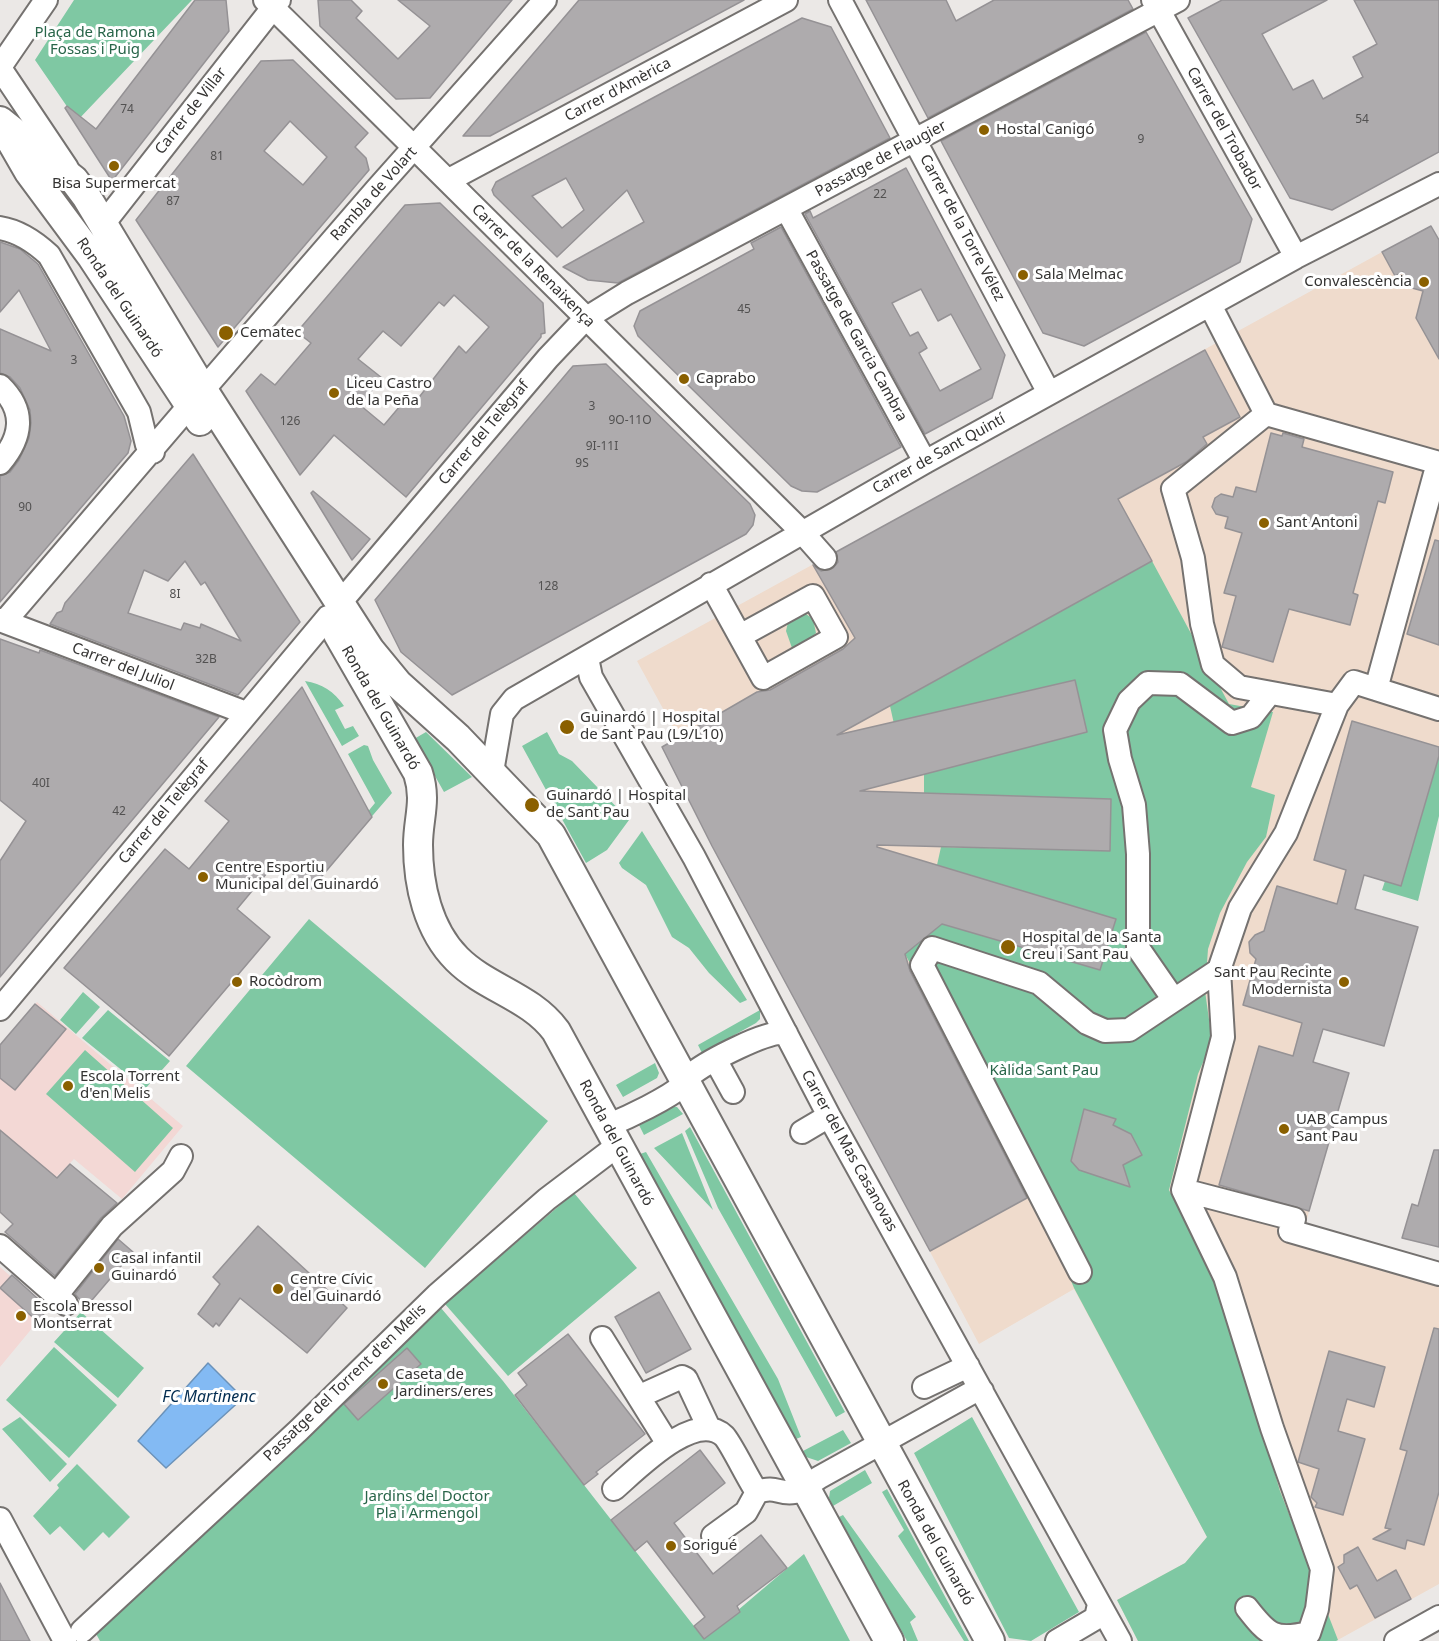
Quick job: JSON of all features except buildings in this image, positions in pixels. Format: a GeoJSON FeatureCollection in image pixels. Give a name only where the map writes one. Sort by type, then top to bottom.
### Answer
{"type":"FeatureCollection","features":[{"type":"Feature","properties":{"kind":"main road","name":"Ronda del Guinardó"},"geometry":{"type":"LineString","coordinates":[[0,121],[74,180],[104,223],[196,397]]}},
{"type":"Feature","properties":{"kind":"main road","name":"Ronda del Guinardó"},"geometry":{"type":"LineString","coordinates":[[0,121],[29,172],[196,397],[333,610],[418,773],[424,796],[418,844],[421,884],[427,909],[439,935],[457,959],[481,978],[531,1005],[545,1017],[890,1641]]}},
{"type":"Feature","properties":{"kind":"main road","name":"Ronda del Guinardó"},"geometry":{"type":"LineString","coordinates":[[333,610],[386,672],[492,772],[550,835],[990,1641]]}},
{"type":"Feature","properties":{"kind":"street"},"geometry":{"type":"LineString","coordinates":[[46,0],[0,67],[74,180]]}},
{"type":"Feature","properties":{"kind":"street","name":"Rambla de Volart"},"geometry":{"type":"LineString","coordinates":[[3,620],[153,452],[196,397],[545,0]]}},
{"type":"Feature","properties":{"kind":"street","name":"Carrer d'Amèrica"},"geometry":{"type":"LineString","coordinates":[[450,180],[786,0]]}},
{"type":"Feature","properties":{"kind":"street","name":"Carrer de la Torre Vélez"},"geometry":{"type":"LineString","coordinates":[[840,0],[1049,393]]}},
{"type":"Feature","properties":{"kind":"street","name":"Carrer de la Renaixença"},"geometry":{"type":"LineString","coordinates":[[272,3],[450,180],[585,319],[802,532],[825,558]]}},
{"type":"Feature","properties":{"kind":"street","name":"Carrer de Villar"},"geometry":{"type":"LineString","coordinates":[[104,223],[272,3]]}},
{"type":"Feature","properties":{"kind":"street","name":"Passatge de Flaugier"},"geometry":{"type":"LineString","coordinates":[[585,319],[627,293],[787,210],[1163,4]]}},
{"type":"Feature","properties":{"kind":"street","name":"Carrer del Trobador"},"geometry":{"type":"LineString","coordinates":[[1163,4],[1296,257]]}},
{"type":"Feature","properties":{"kind":"street","name":"Carrer de Sant Quintí"},"geometry":{"type":"LineString","coordinates":[[492,772],[502,714],[508,703],[925,462],[1296,257],[1439,184]]}},
{"type":"Feature","properties":{"kind":"street","name":"Passatge de Garcia Cambra"},"geometry":{"type":"LineString","coordinates":[[787,210],[925,462]]}},
{"type":"Feature","properties":{"kind":"street"},"geometry":{"type":"LineString","coordinates":[[1,228],[28,239],[49,255],[139,412],[147,445],[153,452]]}},
{"type":"Feature","properties":{"kind":"street"},"geometry":{"type":"LineString","coordinates":[[1210,305],[1266,414],[1439,463],[1376,689]]}},
{"type":"Feature","properties":{"kind":"street","name":"Carrer del Telègraf"},"geometry":{"type":"LineString","coordinates":[[0,1009],[333,610],[548,358],[585,319]]}},
{"type":"Feature","properties":{"kind":"street"},"geometry":{"type":"LineString","coordinates":[[0,386],[15,405],[20,421],[16,440],[0,463]]}},
{"type":"Feature","properties":{"kind":"street"},"geometry":{"type":"LineString","coordinates":[[1266,414],[1173,489],[1193,558],[1202,624],[1213,664],[1239,687],[1337,705]]}},
{"type":"Feature","properties":{"kind":"street"},"geometry":{"type":"LineString","coordinates":[[711,584],[763,678],[839,642],[813,596],[740,636]]}},
{"type":"Feature","properties":{"kind":"street","name":"Carrer del Juliol"},"geometry":{"type":"LineString","coordinates":[[3,620],[246,713]]}},
{"type":"Feature","properties":{"kind":"street","name":"Carrer del Mas Casanovas"},"geometry":{"type":"LineString","coordinates":[[587,658],[591,677],[694,857],[829,1116],[1119,1641]]}},
{"type":"Feature","properties":{"kind":"street"},"geometry":{"type":"LineString","coordinates":[[1247,1608],[1268,1635],[1288,1641],[1309,1633],[1317,1609],[1322,1569],[1272,1428],[1225,1276],[1183,1190],[1223,1037],[1219,970],[1240,908],[1286,833],[1337,705],[1354,682],[1439,709]]}},
{"type":"Feature","properties":{"kind":"street"},"geometry":{"type":"LineString","coordinates":[[1174,1000],[1138,948],[1138,854],[1134,805],[1120,759],[1115,730],[1129,701],[1148,683],[1180,684],[1232,723],[1251,717],[1269,694]]}},
{"type":"Feature","properties":{"kind":"street"},"geometry":{"type":"LineString","coordinates":[[1080,1272],[922,965],[933,948],[1038,983],[1087,1023],[1105,1031],[1129,1030],[1219,970]]}},
{"type":"Feature","properties":{"kind":"street","name":"Passatge del Torrent d'en Melis"},"geometry":{"type":"LineString","coordinates":[[74,1636],[304,1425],[422,1310],[547,1199],[612,1136],[686,1083],[692,1074],[764,1036],[778,1032],[786,1033]]}},
{"type":"Feature","properties":{"kind":"street"},"geometry":{"type":"LineString","coordinates":[[716,1061],[733,1092]]}},
{"type":"Feature","properties":{"kind":"street"},"geometry":{"type":"LineString","coordinates":[[802,1132],[829,1116]]}},
{"type":"Feature","properties":{"kind":"street"},"geometry":{"type":"LineString","coordinates":[[0,1246],[61,1301],[112,1226],[175,1158]]}},
{"type":"Feature","properties":{"kind":"street"},"geometry":{"type":"LineString","coordinates":[[1183,1190],[1294,1219],[1290,1231],[1439,1274]]}},
{"type":"Feature","properties":{"kind":"street"},"geometry":{"type":"LineString","coordinates":[[602,1338],[668,1444]]}},
{"type":"Feature","properties":{"kind":"street"},"geometry":{"type":"LineString","coordinates":[[924,1387],[968,1366]]}},
{"type":"Feature","properties":{"kind":"street"},"geometry":{"type":"LineString","coordinates":[[640,1396],[682,1377],[709,1428],[726,1438],[757,1492]]}},
{"type":"Feature","properties":{"kind":"street"},"geometry":{"type":"LineString","coordinates":[[713,1536],[746,1512],[757,1492],[770,1488],[794,1492],[806,1487],[975,1391],[982,1390]]}},
{"type":"Feature","properties":{"kind":"street"},"geometry":{"type":"LineString","coordinates":[[614,1489],[668,1444],[692,1430],[709,1428]]}},
{"type":"Feature","properties":{"kind":"street"},"geometry":{"type":"LineString","coordinates":[[0,1519],[74,1636]]}},
{"type":"Feature","properties":{"kind":"street"},"geometry":{"type":"LineString","coordinates":[[1057,1641],[1096,1618],[1099,1604]]}},
{"type":"Feature","properties":{"kind":"street"},"geometry":{"type":"LineString","coordinates":[[1396,1641],[1439,1617]]}},
{"type":"Feature","properties":{"kind":"shaded area","name":"Hospital de la Santa Creu i Sant Pau"},"geometry":{"type":"Polygon","coordinates":[[[1382,252],[1395,276],[1403,272],[1423,291],[1416,318],[1431,344],[1439,346],[1439,747],[1352,721],[1314,860],[1346,870],[1337,904],[1277,886],[1264,933],[1255,935],[1249,942],[1250,953],[1257,958],[1243,1005],[1302,1022],[1293,1056],[1259,1046],[1219,1185],[1309,1211],[1306,1224],[1439,1264],[1439,1584],[1336,1641],[1138,1641],[1117,1600],[1185,1563],[1207,1537],[1074,1289],[979,1344],[662,747],[679,738],[637,661],[1382,252]]]}},
{"type":"Feature","properties":{"kind":"shaded area","name":"Escola Torrent d'en Melis"},"geometry":{"type":"Polygon","coordinates":[[[37,1002],[183,1126],[122,1199],[74,1159],[12,1222],[0,1213],[0,1046],[37,1002]]]}},
{"type":"Feature","properties":{"kind":"shaded area","name":"Escola Bressol Montserrat"},"geometry":{"type":"Polygon","coordinates":[[[0,1267],[48,1309],[0,1367],[0,1267]]]}},
{"type":"Feature","properties":{"kind":"green space","name":"Plaça de Ramona Fossas i Puig"},"geometry":{"type":"Polygon","coordinates":[[[74,0],[192,0],[77,121],[35,60],[74,0]]]}},
{"type":"Feature","properties":{"kind":"green space","name":"Kàlida Sant Pau"},"geometry":{"type":"Polygon","coordinates":[[[1152,561],[1229,704],[1273,712],[1251,787],[1275,795],[1266,837],[1247,862],[1220,913],[1208,949],[1205,991],[1212,1041],[1198,1074],[1169,1190],[1220,1289],[1280,1491],[1338,1640],[1336,1641],[1138,1641],[1117,1600],[1185,1563],[1207,1537],[1074,1288],[1035,1193],[905,954],[942,924],[1100,970],[937,865],[941,847],[1110,851],[1111,799],[924,793],[924,774],[894,724],[890,706],[1152,561]]]}},
{"type":"Feature","properties":{"kind":"green space"},"geometry":{"type":"Polygon","coordinates":[[[797,613],[806,614],[813,619],[816,633],[799,651],[792,648],[786,631],[789,618],[797,613]]]}},
{"type":"Feature","properties":{"kind":"green space"},"geometry":{"type":"Polygon","coordinates":[[[305,681],[322,686],[336,696],[344,706],[335,710],[345,729],[353,726],[359,736],[342,746],[305,681]]]}},
{"type":"Feature","properties":{"kind":"green space"},"geometry":{"type":"Polygon","coordinates":[[[426,732],[472,777],[444,792],[414,739],[426,732]]]}},
{"type":"Feature","properties":{"kind":"green space"},"geometry":{"type":"Polygon","coordinates":[[[547,732],[559,754],[572,761],[629,820],[607,850],[586,863],[522,746],[547,732]]]}},
{"type":"Feature","properties":{"kind":"green space"},"geometry":{"type":"Polygon","coordinates":[[[364,745],[368,746],[373,760],[392,793],[367,822],[361,820],[375,803],[348,754],[364,745]]]}},
{"type":"Feature","properties":{"kind":"green space"},"geometry":{"type":"Polygon","coordinates":[[[1439,756],[1439,816],[1418,901],[1382,890],[1385,881],[1401,886],[1439,756]]]}},
{"type":"Feature","properties":{"kind":"green space"},"geometry":{"type":"Polygon","coordinates":[[[642,831],[747,1000],[740,1003],[709,973],[689,948],[672,937],[646,885],[622,868],[619,863],[642,831]]]}},
{"type":"Feature","properties":{"kind":"green space"},"geometry":{"type":"Polygon","coordinates":[[[309,919],[548,1121],[425,1268],[186,1066],[309,919]]]}},
{"type":"Feature","properties":{"kind":"green space"},"geometry":{"type":"Polygon","coordinates":[[[83,992],[100,1007],[76,1034],[60,1020],[83,992]]]}},
{"type":"Feature","properties":{"kind":"green space"},"geometry":{"type":"Polygon","coordinates":[[[108,1010],[170,1061],[145,1089],[82,1038],[108,1010]]]}},
{"type":"Feature","properties":{"kind":"green space"},"geometry":{"type":"Polygon","coordinates":[[[760,1010],[760,1019],[756,1023],[702,1053],[698,1045],[760,1010]]]}},
{"type":"Feature","properties":{"kind":"green space"},"geometry":{"type":"Polygon","coordinates":[[[85,1050],[173,1128],[135,1172],[46,1094],[85,1050]]]}},
{"type":"Feature","properties":{"kind":"green space"},"geometry":{"type":"Polygon","coordinates":[[[655,1063],[659,1073],[657,1078],[623,1097],[616,1085],[655,1063]]]}},
{"type":"Feature","properties":{"kind":"green space"},"geometry":{"type":"Polygon","coordinates":[[[669,1106],[677,1107],[683,1114],[644,1135],[638,1123],[669,1106]]]}},
{"type":"Feature","properties":{"kind":"green space"},"geometry":{"type":"Polygon","coordinates":[[[690,1127],[845,1412],[836,1417],[718,1208],[685,1131],[690,1127]]]}},
{"type":"Feature","properties":{"kind":"green space"},"geometry":{"type":"Polygon","coordinates":[[[682,1133],[713,1210],[654,1148],[682,1133]]]}},
{"type":"Feature","properties":{"kind":"green space"},"geometry":{"type":"Polygon","coordinates":[[[646,1152],[778,1379],[801,1437],[796,1439],[640,1154],[646,1152]]]}},
{"type":"Feature","properties":{"kind":"green space"},"geometry":{"type":"Polygon","coordinates":[[[574,1193],[637,1268],[508,1376],[445,1304],[574,1193]]]}},
{"type":"Feature","properties":{"kind":"green space","name":"Jardins del Doctor Pla i Armengol"},"geometry":{"type":"Polygon","coordinates":[[[441,1308],[503,1381],[704,1639],[804,1554],[850,1641],[100,1641],[95,1632],[441,1308]]]}},
{"type":"Feature","properties":{"kind":"green space"},"geometry":{"type":"Polygon","coordinates":[[[81,1312],[144,1368],[118,1398],[54,1342],[81,1312]]]}},
{"type":"Feature","properties":{"kind":"green space"},"geometry":{"type":"Polygon","coordinates":[[[54,1347],[117,1405],[69,1458],[6,1400],[54,1347]]]}},
{"type":"Feature","properties":{"kind":"green space"},"geometry":{"type":"Polygon","coordinates":[[[20,1417],[67,1464],[50,1482],[2,1429],[20,1417]]]}},
{"type":"Feature","properties":{"kind":"green space"},"geometry":{"type":"Polygon","coordinates":[[[972,1417],[1079,1612],[1031,1641],[1009,1638],[914,1453],[972,1417]]]}},
{"type":"Feature","properties":{"kind":"green space"},"geometry":{"type":"Polygon","coordinates":[[[843,1430],[851,1443],[818,1461],[806,1457],[803,1451],[843,1430]]]}},
{"type":"Feature","properties":{"kind":"green space"},"geometry":{"type":"Polygon","coordinates":[[[77,1464],[130,1517],[109,1538],[103,1532],[84,1551],[60,1526],[50,1535],[33,1516],[77,1464]]]}},
{"type":"Feature","properties":{"kind":"green space"},"geometry":{"type":"Polygon","coordinates":[[[865,1470],[872,1483],[833,1506],[829,1498],[830,1491],[865,1470]]]}},
{"type":"Feature","properties":{"kind":"green space"},"geometry":{"type":"Polygon","coordinates":[[[887,1489],[969,1641],[964,1641],[898,1536],[904,1530],[882,1492],[887,1489]]]}},
{"type":"Feature","properties":{"kind":"green space"},"geometry":{"type":"Polygon","coordinates":[[[843,1515],[916,1617],[910,1622],[918,1641],[907,1641],[839,1517],[843,1515]]]}},
{"type":"Feature","properties":{"kind":"water","name":"FC Martinenc"},"geometry":{"type":"Polygon","coordinates":[[[208,1363],[243,1398],[166,1468],[138,1441],[208,1363]]]}},
{"type":"Feature","properties":{"kind":"place","name":"Hostal Canigó"},"geometry":{"type":"Point","coordinates":[984,130]}},
{"type":"Feature","properties":{"kind":"place","name":"Bisa Supermercat"},"geometry":{"type":"Point","coordinates":[114,166]}},
{"type":"Feature","properties":{"kind":"place","name":"Sala Melmac"},"geometry":{"type":"Point","coordinates":[1023,275]}},
{"type":"Feature","properties":{"kind":"place","name":"Convalescència"},"geometry":{"type":"Point","coordinates":[1424,282]}},
{"type":"Feature","properties":{"kind":"place","name":"Cematec"},"geometry":{"type":"Point","coordinates":[226,333]}},
{"type":"Feature","properties":{"kind":"place","name":"Caprabo"},"geometry":{"type":"Point","coordinates":[684,379]}},
{"type":"Feature","properties":{"kind":"place","name":"Liceu Castro de la Peña"},"geometry":{"type":"Point","coordinates":[334,393]}},
{"type":"Feature","properties":{"kind":"place","name":"Sant Antoni"},"geometry":{"type":"Point","coordinates":[1264,523]}},
{"type":"Feature","properties":{"kind":"place","name":"Guinardó | Hospital de Sant Pau (L9/L10)"},"geometry":{"type":"Point","coordinates":[567,727]}},
{"type":"Feature","properties":{"kind":"place","name":"Guinardó | Hospital de Sant Pau"},"geometry":{"type":"Point","coordinates":[532,805]}},
{"type":"Feature","properties":{"kind":"place","name":"Centre Esportiu Municipal del Guinardó"},"geometry":{"type":"Point","coordinates":[203,877]}},
{"type":"Feature","properties":{"kind":"place","name":"Hospital de la Santa Creu i Sant Pau"},"geometry":{"type":"Point","coordinates":[1008,947]}},
{"type":"Feature","properties":{"kind":"place","name":"Rocòdrom"},"geometry":{"type":"Point","coordinates":[237,982]}},
{"type":"Feature","properties":{"kind":"place","name":"Sant Pau Recinte Modernista"},"geometry":{"type":"Point","coordinates":[1344,982]}},
{"type":"Feature","properties":{"kind":"place","name":"Escola Torrent d'en Melis"},"geometry":{"type":"Point","coordinates":[68,1086]}},
{"type":"Feature","properties":{"kind":"place","name":"UAB Campus Sant Pau"},"geometry":{"type":"Point","coordinates":[1284,1129]}},
{"type":"Feature","properties":{"kind":"place","name":"Casal infantil Guinardó"},"geometry":{"type":"Point","coordinates":[99,1268]}},
{"type":"Feature","properties":{"kind":"place","name":"Centre Cívic del Guinardó"},"geometry":{"type":"Point","coordinates":[278,1289]}},
{"type":"Feature","properties":{"kind":"place","name":"Escola Bressol Montserrat"},"geometry":{"type":"Point","coordinates":[21,1316]}},
{"type":"Feature","properties":{"kind":"place","name":"Caseta de Jardiners/eres"},"geometry":{"type":"Point","coordinates":[383,1384]}},
{"type":"Feature","properties":{"kind":"place","name":"Sorigué"},"geometry":{"type":"Point","coordinates":[671,1546]}}]}
